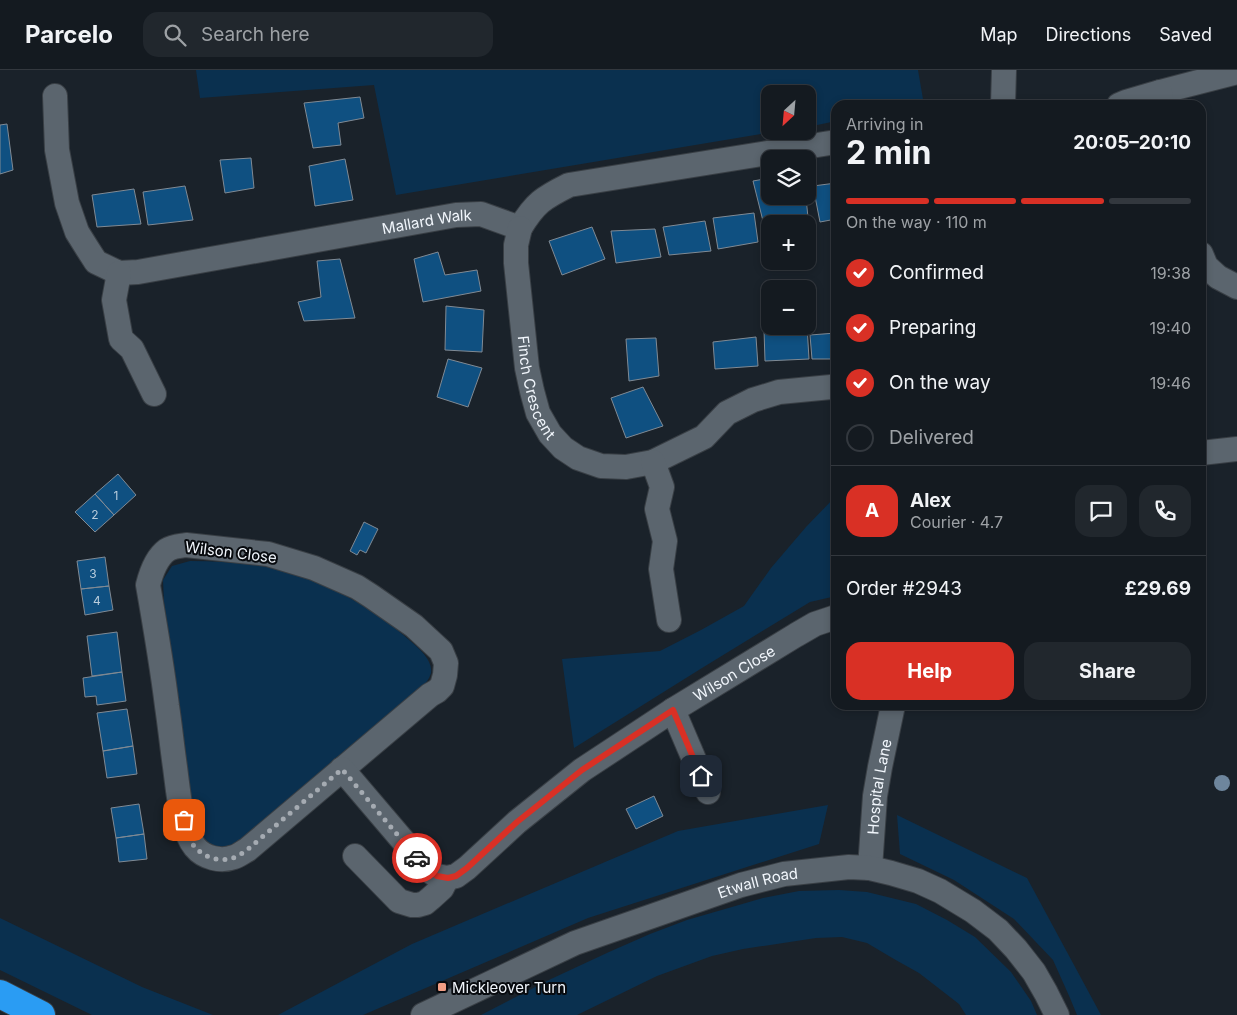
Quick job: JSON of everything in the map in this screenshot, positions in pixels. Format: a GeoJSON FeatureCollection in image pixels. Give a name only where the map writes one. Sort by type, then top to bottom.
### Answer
{"type":"FeatureCollection","features":[{"type":"Feature","properties":{"kind":"highway"},"geometry":{"type":"LineString","coordinates":[[0,994],[42,1015]]}},
{"type":"Feature","properties":{"kind":"street"},"geometry":{"type":"LineString","coordinates":[[1003,100],[1004,70]]}},
{"type":"Feature","properties":{"kind":"street"},"geometry":{"type":"LineString","coordinates":[[1161,99],[1237,72]]}},
{"type":"Feature","properties":{"kind":"street"},"geometry":{"type":"LineString","coordinates":[[55,96],[57,150],[67,203],[77,232],[96,262],[119,273],[114,300],[121,339],[132,349],[154,394]]}},
{"type":"Feature","properties":{"kind":"street"},"geometry":{"type":"LineString","coordinates":[[520,228],[528,214],[539,202],[568,185],[831,143]]}},
{"type":"Feature","properties":{"kind":"street","name":"Mallard Walk"},"geometry":{"type":"LineString","coordinates":[[119,273],[138,272],[456,214],[481,214],[520,228]]}},
{"type":"Feature","properties":{"kind":"street","name":"Finch Crescent"},"geometry":{"type":"LineString","coordinates":[[520,228],[516,245],[516,263],[527,368],[538,413],[550,434],[563,448],[578,458],[600,466],[626,467],[653,462],[704,437],[727,413],[753,400],[779,392],[831,387]]}},
{"type":"Feature","properties":{"kind":"street"},"geometry":{"type":"LineString","coordinates":[[1206,267],[1218,277],[1237,287]]}},
{"type":"Feature","properties":{"kind":"street"},"geometry":{"type":"LineString","coordinates":[[1206,452],[1237,449]]}},
{"type":"Feature","properties":{"kind":"street"},"geometry":{"type":"LineString","coordinates":[[653,462],[662,487],[657,508],[665,541],[661,569],[669,620]]}},
{"type":"Feature","properties":{"kind":"street","name":"Wilson Close"},"geometry":{"type":"LineString","coordinates":[[186,545],[268,554],[314,568],[357,586],[414,626],[441,651],[446,664],[442,686],[342,769],[247,850],[234,858],[215,859],[197,849],[187,832],[180,801],[148,585],[155,565],[167,550],[176,546],[186,545]]}},
{"type":"Feature","properties":{"kind":"street","name":"Wilson Close"},"geometry":{"type":"LineString","coordinates":[[448,878],[456,876],[467,868],[517,822],[582,770],[673,710],[814,624],[831,619]]}},
{"type":"Feature","properties":{"kind":"street"},"geometry":{"type":"LineString","coordinates":[[673,710],[708,792]]}},
{"type":"Feature","properties":{"kind":"street","name":"Hospital Lane"},"geometry":{"type":"LineString","coordinates":[[870,868],[875,796],[891,710]]}},
{"type":"Feature","properties":{"kind":"street"},"geometry":{"type":"LineString","coordinates":[[342,769],[428,870],[437,876],[448,878],[442,888],[425,903],[412,905],[400,901],[355,856]]}},
{"type":"Feature","properties":{"kind":"street","name":"Etwall Road"},"geometry":{"type":"LineString","coordinates":[[423,1015],[575,943],[741,885],[784,874],[842,868],[870,868],[912,879],[940,891],[973,911],[998,930],[1016,949],[1034,972],[1056,1015]]}},
{"type":"Feature","properties":{"kind":"shaded area"},"geometry":{"type":"Polygon","coordinates":[[[196,70],[918,70],[923,100],[831,100],[831,122],[816,125],[816,85],[761,85],[761,134],[396,195],[374,85],[200,98],[196,70]]]}},
{"type":"Feature","properties":{"kind":"shaded area"},"geometry":{"type":"Polygon","coordinates":[[[831,501],[831,597],[810,602],[574,748],[562,659],[660,651],[701,630],[744,606],[771,568],[831,501]]]}},
{"type":"Feature","properties":{"kind":"shaded area"},"geometry":{"type":"Polygon","coordinates":[[[190,561],[225,562],[282,570],[298,574],[332,588],[365,607],[395,628],[424,654],[431,668],[427,682],[403,704],[241,841],[221,851],[204,843],[195,826],[164,602],[163,580],[172,566],[190,561]]]}},
{"type":"Feature","properties":{"kind":"shaded area"},"geometry":{"type":"Polygon","coordinates":[[[828,805],[819,844],[588,918],[363,1015],[278,1015],[412,944],[678,831],[828,805]]]}},
{"type":"Feature","properties":{"kind":"shaded area"},"geometry":{"type":"Polygon","coordinates":[[[897,815],[1027,878],[1101,1015],[1077,1015],[1053,960],[1014,919],[954,880],[900,854],[897,815]]]}},
{"type":"Feature","properties":{"kind":"shaded area"},"geometry":{"type":"Polygon","coordinates":[[[839,890],[867,892],[916,904],[975,937],[1011,972],[1031,1001],[1037,1015],[966,1015],[959,1004],[919,973],[867,943],[842,937],[816,938],[743,949],[712,956],[657,976],[577,1015],[481,1015],[609,952],[687,920],[763,898],[799,891],[839,890]]]}},
{"type":"Feature","properties":{"kind":"shaded area"},"geometry":{"type":"Polygon","coordinates":[[[0,918],[142,987],[213,1015],[92,1015],[0,970],[0,918]]]}},
{"type":"Feature","properties":{"kind":"building"},"geometry":{"type":"Polygon","coordinates":[[[360,97],[364,118],[338,123],[341,145],[313,148],[304,103],[360,97]]]}},
{"type":"Feature","properties":{"kind":"building"},"geometry":{"type":"Polygon","coordinates":[[[7,124],[13,170],[0,174],[0,125],[7,124]]]}},
{"type":"Feature","properties":{"kind":"building"},"geometry":{"type":"Polygon","coordinates":[[[251,158],[254,188],[225,193],[220,160],[251,158]]]}},
{"type":"Feature","properties":{"kind":"building"},"geometry":{"type":"Polygon","coordinates":[[[345,159],[353,200],[315,206],[309,166],[345,159]]]}},
{"type":"Feature","properties":{"kind":"building"},"geometry":{"type":"Polygon","coordinates":[[[761,180],[761,205],[807,205],[808,215],[762,215],[753,181],[761,180]]]}},
{"type":"Feature","properties":{"kind":"building"},"geometry":{"type":"Polygon","coordinates":[[[831,184],[831,220],[820,222],[816,201],[816,186],[831,184]]]}},
{"type":"Feature","properties":{"kind":"building"},"geometry":{"type":"Polygon","coordinates":[[[185,186],[193,220],[148,225],[143,192],[185,186]]]}},
{"type":"Feature","properties":{"kind":"building"},"geometry":{"type":"Polygon","coordinates":[[[134,189],[141,224],[97,227],[92,195],[134,189]]]}},
{"type":"Feature","properties":{"kind":"building"},"geometry":{"type":"Polygon","coordinates":[[[754,213],[758,242],[718,249],[713,218],[754,213]]]}},
{"type":"Feature","properties":{"kind":"building"},"geometry":{"type":"Polygon","coordinates":[[[705,221],[711,251],[669,255],[663,227],[705,221]]]}},
{"type":"Feature","properties":{"kind":"building"},"geometry":{"type":"Polygon","coordinates":[[[592,227],[605,259],[562,275],[549,241],[592,227]]]}},
{"type":"Feature","properties":{"kind":"building"},"geometry":{"type":"Polygon","coordinates":[[[655,229],[661,257],[616,263],[611,231],[655,229]]]}},
{"type":"Feature","properties":{"kind":"building"},"geometry":{"type":"Polygon","coordinates":[[[438,252],[445,275],[477,270],[481,291],[423,302],[414,259],[438,252]]]}},
{"type":"Feature","properties":{"kind":"building"},"geometry":{"type":"Polygon","coordinates":[[[340,259],[355,318],[304,321],[298,302],[321,297],[317,261],[340,259]]]}},
{"type":"Feature","properties":{"kind":"building"},"geometry":{"type":"Polygon","coordinates":[[[446,306],[484,310],[482,352],[445,350],[446,306]]]}},
{"type":"Feature","properties":{"kind":"building"},"geometry":{"type":"Polygon","coordinates":[[[831,333],[831,359],[812,359],[810,335],[831,333]]]}},
{"type":"Feature","properties":{"kind":"building"},"geometry":{"type":"Polygon","coordinates":[[[764,335],[808,335],[809,359],[765,361],[764,335]]]}},
{"type":"Feature","properties":{"kind":"building"},"geometry":{"type":"Polygon","coordinates":[[[756,337],[758,366],[715,369],[713,342],[756,337]]]}},
{"type":"Feature","properties":{"kind":"building"},"geometry":{"type":"Polygon","coordinates":[[[656,338],[659,376],[629,381],[626,339],[656,338]]]}},
{"type":"Feature","properties":{"kind":"building"},"geometry":{"type":"Polygon","coordinates":[[[448,359],[482,368],[468,407],[437,397],[448,359]]]}},
{"type":"Feature","properties":{"kind":"building"},"geometry":{"type":"Polygon","coordinates":[[[643,387],[663,426],[626,438],[611,398],[643,387]]]}},
{"type":"Feature","properties":{"kind":"building"},"geometry":{"type":"Polygon","coordinates":[[[118,474],[136,495],[114,515],[95,494],[118,474]]]}},
{"type":"Feature","properties":{"kind":"building"},"geometry":{"type":"Polygon","coordinates":[[[95,494],[114,515],[95,532],[75,512],[95,494]]]}},
{"type":"Feature","properties":{"kind":"building"},"geometry":{"type":"Polygon","coordinates":[[[364,522],[378,529],[366,553],[360,550],[357,555],[350,551],[364,522]]]}},
{"type":"Feature","properties":{"kind":"building"},"geometry":{"type":"Polygon","coordinates":[[[105,557],[109,586],[81,589],[77,561],[105,557]]]}},
{"type":"Feature","properties":{"kind":"building"},"geometry":{"type":"Polygon","coordinates":[[[109,586],[113,610],[85,615],[81,589],[109,586]]]}},
{"type":"Feature","properties":{"kind":"building"},"geometry":{"type":"Polygon","coordinates":[[[117,632],[122,672],[92,676],[87,636],[117,632]]]}},
{"type":"Feature","properties":{"kind":"building"},"geometry":{"type":"Polygon","coordinates":[[[122,672],[126,701],[97,705],[96,696],[85,697],[83,678],[122,672]]]}},
{"type":"Feature","properties":{"kind":"building"},"geometry":{"type":"Polygon","coordinates":[[[127,709],[133,746],[103,751],[97,713],[127,709]]]}},
{"type":"Feature","properties":{"kind":"building"},"geometry":{"type":"Polygon","coordinates":[[[133,746],[137,774],[107,778],[103,751],[133,746]]]}},
{"type":"Feature","properties":{"kind":"building"},"geometry":{"type":"Polygon","coordinates":[[[654,796],[663,816],[636,829],[626,809],[654,796]]]}},
{"type":"Feature","properties":{"kind":"building"},"geometry":{"type":"Polygon","coordinates":[[[139,804],[144,834],[116,838],[111,808],[139,804]]]}},
{"type":"Feature","properties":{"kind":"building"},"geometry":{"type":"Polygon","coordinates":[[[144,834],[147,859],[119,862],[116,838],[144,834]]]}},
{"type":"Feature","properties":{"kind":"way so far"},"geometry":{"type":"LineString","coordinates":[[184,820],[187,832],[197,849],[215,859],[234,858],[247,850],[342,769],[417,858]]}},
{"type":"Feature","properties":{"kind":"place","name":"Mickleover Turn"},"geometry":{"type":"Point","coordinates":[442,987]}},
{"type":"Feature","properties":{"kind":"route"},"geometry":{"type":"LineString","coordinates":[[417,858],[428,870],[437,876],[448,878],[456,876],[517,822],[582,770],[673,710],[701,776]]}}]}
